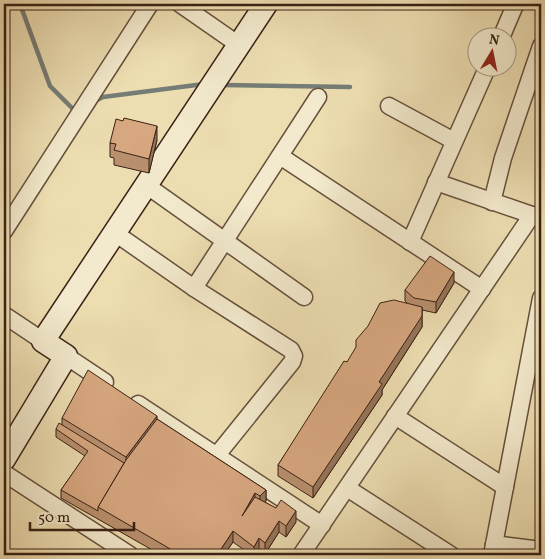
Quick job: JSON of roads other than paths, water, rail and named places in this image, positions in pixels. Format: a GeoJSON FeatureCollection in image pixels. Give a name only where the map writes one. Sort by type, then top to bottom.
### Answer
{"type":"FeatureCollection","features":[{"type":"Feature","properties":{"kind":"street"},"geometry":{"type":"LineString","coordinates":[[4,231],[150,4]]}},
{"type":"Feature","properties":{"kind":"street"},"geometry":{"type":"LineString","coordinates":[[180,4],[239,44]]}},
{"type":"Feature","properties":{"kind":"street"},"geometry":{"type":"LineString","coordinates":[[43,341],[266,4]]}},
{"type":"Feature","properties":{"kind":"street"},"geometry":{"type":"LineString","coordinates":[[505,28],[515,5]]}},
{"type":"Feature","properties":{"kind":"street"},"geometry":{"type":"LineString","coordinates":[[492,202],[502,158],[541,46]]}},
{"type":"Feature","properties":{"kind":"street"},"geometry":{"type":"LineString","coordinates":[[410,242],[483,78]]}},
{"type":"Feature","properties":{"kind":"street"},"geometry":{"type":"LineString","coordinates":[[194,288],[318,97]]}},
{"type":"Feature","properties":{"kind":"street"},"geometry":{"type":"LineString","coordinates":[[389,106],[454,142]]}},
{"type":"Feature","properties":{"kind":"street"},"geometry":{"type":"LineString","coordinates":[[280,156],[482,289]]}},
{"type":"Feature","properties":{"kind":"street"},"geometry":{"type":"LineString","coordinates":[[304,554],[482,289],[536,216],[436,182]]}},
{"type":"Feature","properties":{"kind":"street"},"geometry":{"type":"LineString","coordinates":[[146,185],[304,297]]}},
{"type":"Feature","properties":{"kind":"street"},"geometry":{"type":"LineString","coordinates":[[115,233],[194,288],[291,350],[294,356],[292,362],[216,455]]}},
{"type":"Feature","properties":{"kind":"street"},"geometry":{"type":"LineString","coordinates":[[541,298],[493,550],[541,550]]}},
{"type":"Feature","properties":{"kind":"street"},"geometry":{"type":"LineString","coordinates":[[4,315],[322,525]]}},
{"type":"Feature","properties":{"kind":"street"},"geometry":{"type":"LineString","coordinates":[[4,459],[66,356]]}},
{"type":"Feature","properties":{"kind":"street"},"geometry":{"type":"LineString","coordinates":[[395,416],[505,487]]}},
{"type":"Feature","properties":{"kind":"street"},"geometry":{"type":"LineString","coordinates":[[4,473],[130,555]]}},
{"type":"Feature","properties":{"kind":"street"},"geometry":{"type":"LineString","coordinates":[[347,488],[452,555]]}},
{"type":"Feature","properties":{"kind":"waterway"},"geometry":{"type":"LineString","coordinates":[[20,4],[50,86],[72,108],[77,109]]}},
{"type":"Feature","properties":{"kind":"waterway"},"geometry":{"type":"LineString","coordinates":[[93,102],[103,97],[204,84]]}},
{"type":"Feature","properties":{"kind":"waterway"},"geometry":{"type":"LineString","coordinates":[[221,85],[350,87]]}}]}
